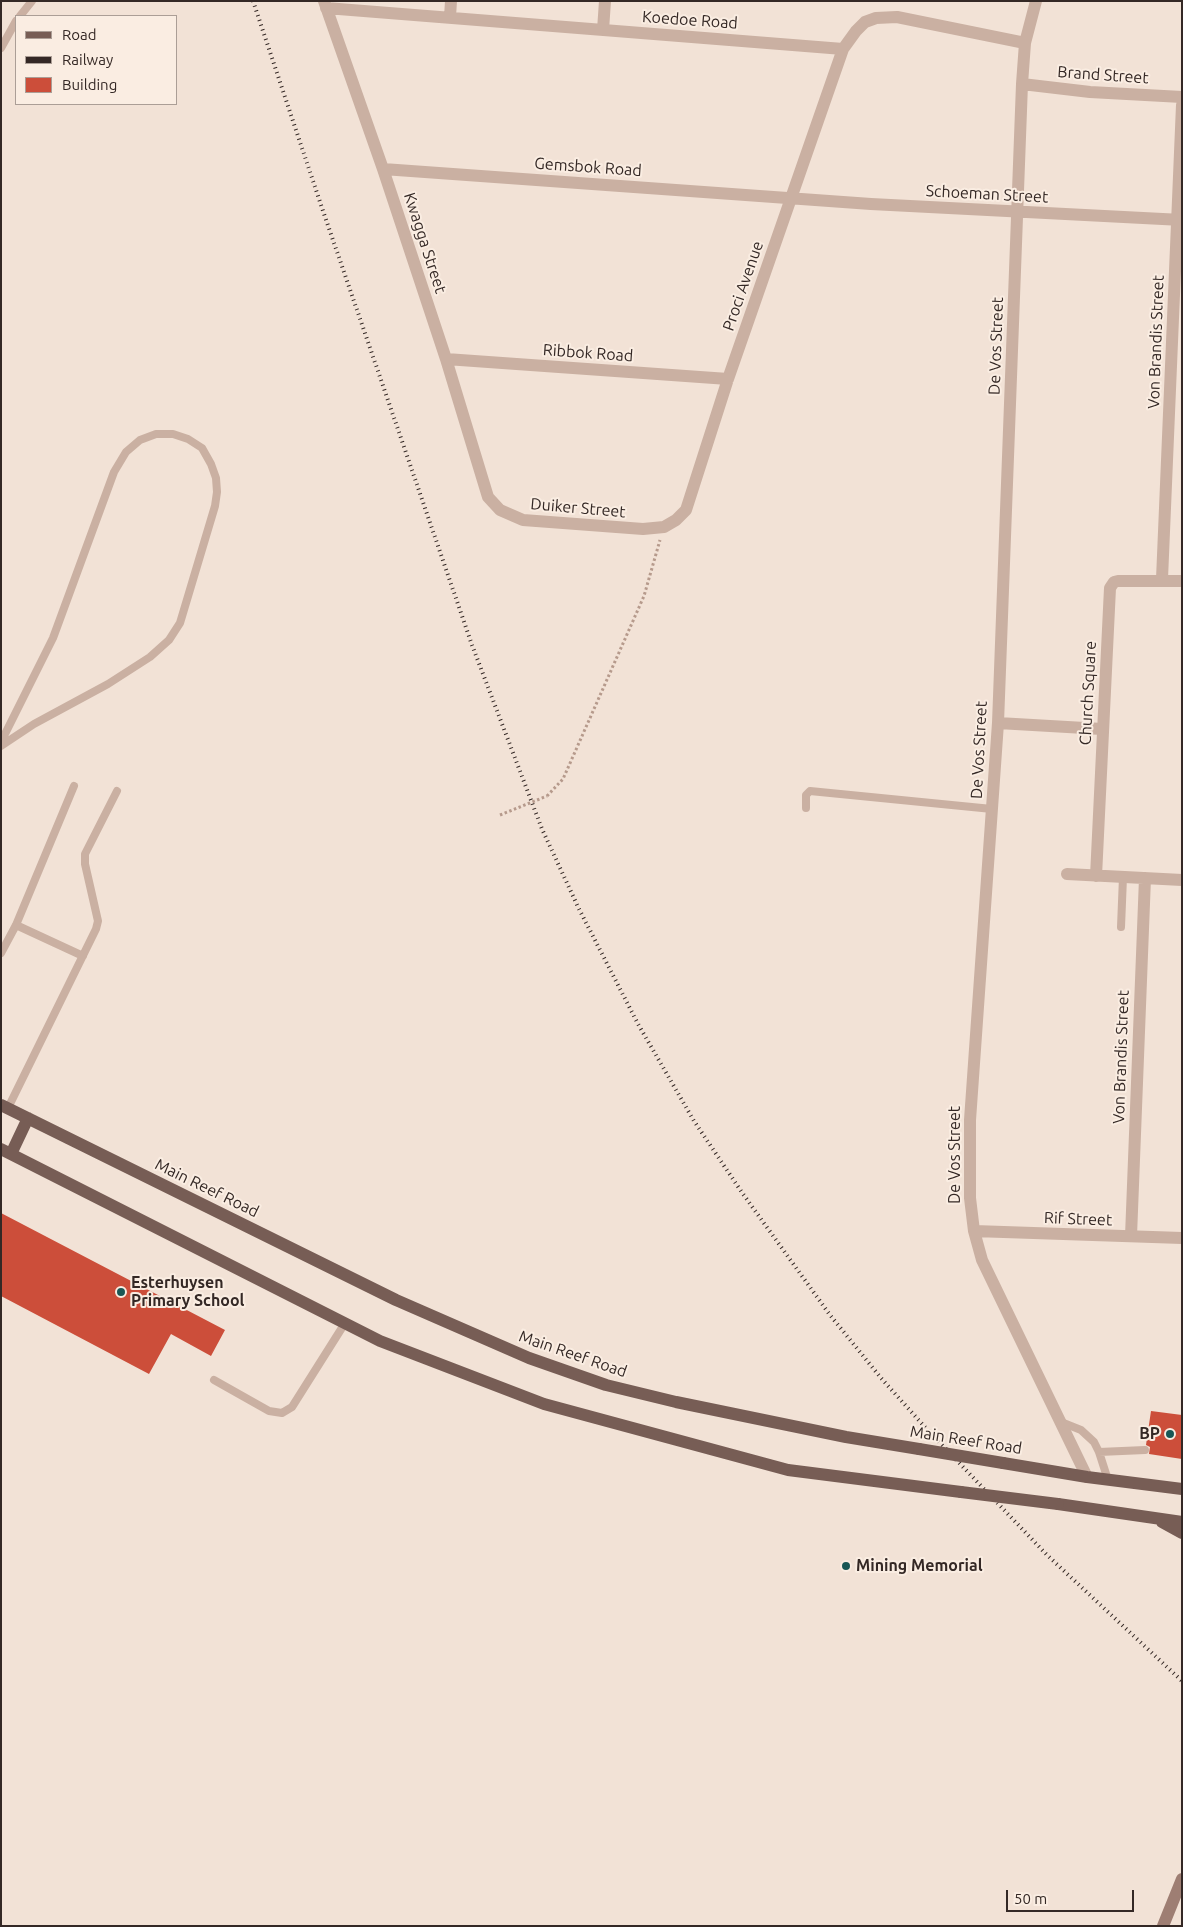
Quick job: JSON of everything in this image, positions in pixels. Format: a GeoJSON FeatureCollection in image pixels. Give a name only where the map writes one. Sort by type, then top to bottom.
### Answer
{"type":"FeatureCollection","features":[{"type":"Feature","properties":{"kind":"main road","name":"Main Reef Road"},"geometry":{"type":"LineString","coordinates":[[4,1106],[396,1300],[529,1358],[606,1385],[676,1402],[846,1437],[1087,1477],[1182,1489]]}},
{"type":"Feature","properties":{"kind":"main road"},"geometry":{"type":"LineString","coordinates":[[28,1118],[6,1152],[380,1341],[544,1404],[788,1470],[1058,1504],[1182,1522]]}},
{"type":"Feature","properties":{"kind":"main road"},"geometry":{"type":"LineString","coordinates":[[1152,1517],[1182,1533]]}},
{"type":"Feature","properties":{"kind":"main road"},"geometry":{"type":"LineString","coordinates":[[1164,1926],[1182,1879]]}},
{"type":"Feature","properties":{"kind":"street"},"geometry":{"type":"LineString","coordinates":[[450,17],[451,1]]}},
{"type":"Feature","properties":{"kind":"street"},"geometry":{"type":"LineString","coordinates":[[603,30],[605,1]]}},
{"type":"Feature","properties":{"kind":"street","name":"De Vos Street"},"geometry":{"type":"LineString","coordinates":[[1036,1],[1025,43],[1022,84],[998,723],[970,1135],[970,1198],[974,1231],[982,1260],[1087,1477]]}},
{"type":"Feature","properties":{"kind":"street","name":"Koedoe Road"},"geometry":{"type":"LineString","coordinates":[[325,5],[842,49]]}},
{"type":"Feature","properties":{"kind":"street","name":"Kwagga Street"},"geometry":{"type":"LineString","coordinates":[[325,5],[383,169],[446,359],[488,497]]}},
{"type":"Feature","properties":{"kind":"street","name":"Proci Avenue"},"geometry":{"type":"LineString","coordinates":[[664,527],[676,520],[686,510],[728,379],[842,49],[865,22],[876,18],[897,17],[1025,43]]}},
{"type":"Feature","properties":{"kind":"street","name":"Brand Street"},"geometry":{"type":"LineString","coordinates":[[1022,84],[1090,92],[1182,97]]}},
{"type":"Feature","properties":{"kind":"street","name":"Von Brandis Street"},"geometry":{"type":"LineString","coordinates":[[1162,580],[1180,220],[1182,105]]}},
{"type":"Feature","properties":{"kind":"street","name":"Gemsbok Road"},"geometry":{"type":"LineString","coordinates":[[383,169],[791,198]]}},
{"type":"Feature","properties":{"kind":"street","name":"Schoeman Street"},"geometry":{"type":"LineString","coordinates":[[791,198],[1180,220]]}},
{"type":"Feature","properties":{"kind":"street","name":"Ribbok Road"},"geometry":{"type":"LineString","coordinates":[[446,359],[728,379]]}},
{"type":"Feature","properties":{"kind":"street","name":"Duiker Street"},"geometry":{"type":"LineString","coordinates":[[488,497],[500,510],[523,520],[643,529],[664,527]]}},
{"type":"Feature","properties":{"kind":"street","name":"Church Square"},"geometry":{"type":"LineString","coordinates":[[1096,876],[1110,588],[1114,582],[1118,581],[1182,580]]}},
{"type":"Feature","properties":{"kind":"street"},"geometry":{"type":"LineString","coordinates":[[998,723],[1102,729]]}},
{"type":"Feature","properties":{"kind":"street"},"geometry":{"type":"LineString","coordinates":[[1067,874],[1182,880]]}},
{"type":"Feature","properties":{"kind":"street","name":"Von Brandis Street"},"geometry":{"type":"LineString","coordinates":[[1131,1236],[1145,878]]}},
{"type":"Feature","properties":{"kind":"street","name":"Rif Street"},"geometry":{"type":"LineString","coordinates":[[974,1231],[1182,1238]]}},
{"type":"Feature","properties":{"kind":"lane"},"geometry":{"type":"LineString","coordinates":[[21,15],[32,1]]}},
{"type":"Feature","properties":{"kind":"lane"},"geometry":{"type":"LineString","coordinates":[[1,48],[15,23]]}},
{"type":"Feature","properties":{"kind":"lane"},"geometry":{"type":"LineString","coordinates":[[1,742],[53,638],[114,472],[126,452],[140,440],[156,434],[173,434],[188,439],[202,448],[216,478],[215,506],[180,623],[169,640],[150,657],[108,684],[34,724],[1,746]]}},
{"type":"Feature","properties":{"kind":"lane"},"geometry":{"type":"LineString","coordinates":[[1,953],[16,925],[74,786]]}},
{"type":"Feature","properties":{"kind":"lane"},"geometry":{"type":"LineString","coordinates":[[4,1106],[96,929],[98,921],[85,864],[85,854],[117,791]]}},
{"type":"Feature","properties":{"kind":"lane"},"geometry":{"type":"LineString","coordinates":[[806,808],[806,795],[810,791],[992,808]]}},
{"type":"Feature","properties":{"kind":"lane"},"geometry":{"type":"LineString","coordinates":[[1121,927],[1123,877]]}},
{"type":"Feature","properties":{"kind":"lane"},"geometry":{"type":"LineString","coordinates":[[16,925],[83,956]]}},
{"type":"Feature","properties":{"kind":"lane"},"geometry":{"type":"LineString","coordinates":[[214,1380],[269,1411],[282,1413],[292,1407],[345,1323]]}},
{"type":"Feature","properties":{"kind":"lane"},"geometry":{"type":"LineString","coordinates":[[1061,1422],[1088,1435],[1100,1452],[1108,1480]]}},
{"type":"Feature","properties":{"kind":"lane"},"geometry":{"type":"LineString","coordinates":[[1100,1452],[1145,1450]]}},
{"type":"Feature","properties":{"kind":"path"},"geometry":{"type":"LineString","coordinates":[[500,815],[547,796],[564,779],[644,596],[664,527]]}},
{"type":"Feature","properties":{"kind":"building","name":"Esterhuysen Primary School"},"geometry":{"type":"Polygon","coordinates":[[[1,1213],[225,1330],[211,1356],[171,1334],[149,1374],[1,1296],[1,1213]]]}},
{"type":"Feature","properties":{"kind":"building"},"geometry":{"type":"Polygon","coordinates":[[[1151,1411],[1182,1415],[1182,1459],[1149,1454],[1150,1447],[1146,1445],[1151,1411]]]}},
{"type":"Feature","properties":{"kind":"railway"},"geometry":{"type":"LineString","coordinates":[[253,1],[472,645],[542,829],[579,909],[638,1024],[694,1121],[743,1194],[830,1315],[881,1378],[1047,1555],[1182,1681]]}},
{"type":"Feature","properties":{"kind":"place","name":"Esterhuysen Primary School"},"geometry":{"type":"Point","coordinates":[121,1292]}},
{"type":"Feature","properties":{"kind":"place","name":"BP"},"geometry":{"type":"Point","coordinates":[1170,1434]}},
{"type":"Feature","properties":{"kind":"place","name":"Mining Memorial"},"geometry":{"type":"Point","coordinates":[846,1566]}}]}
